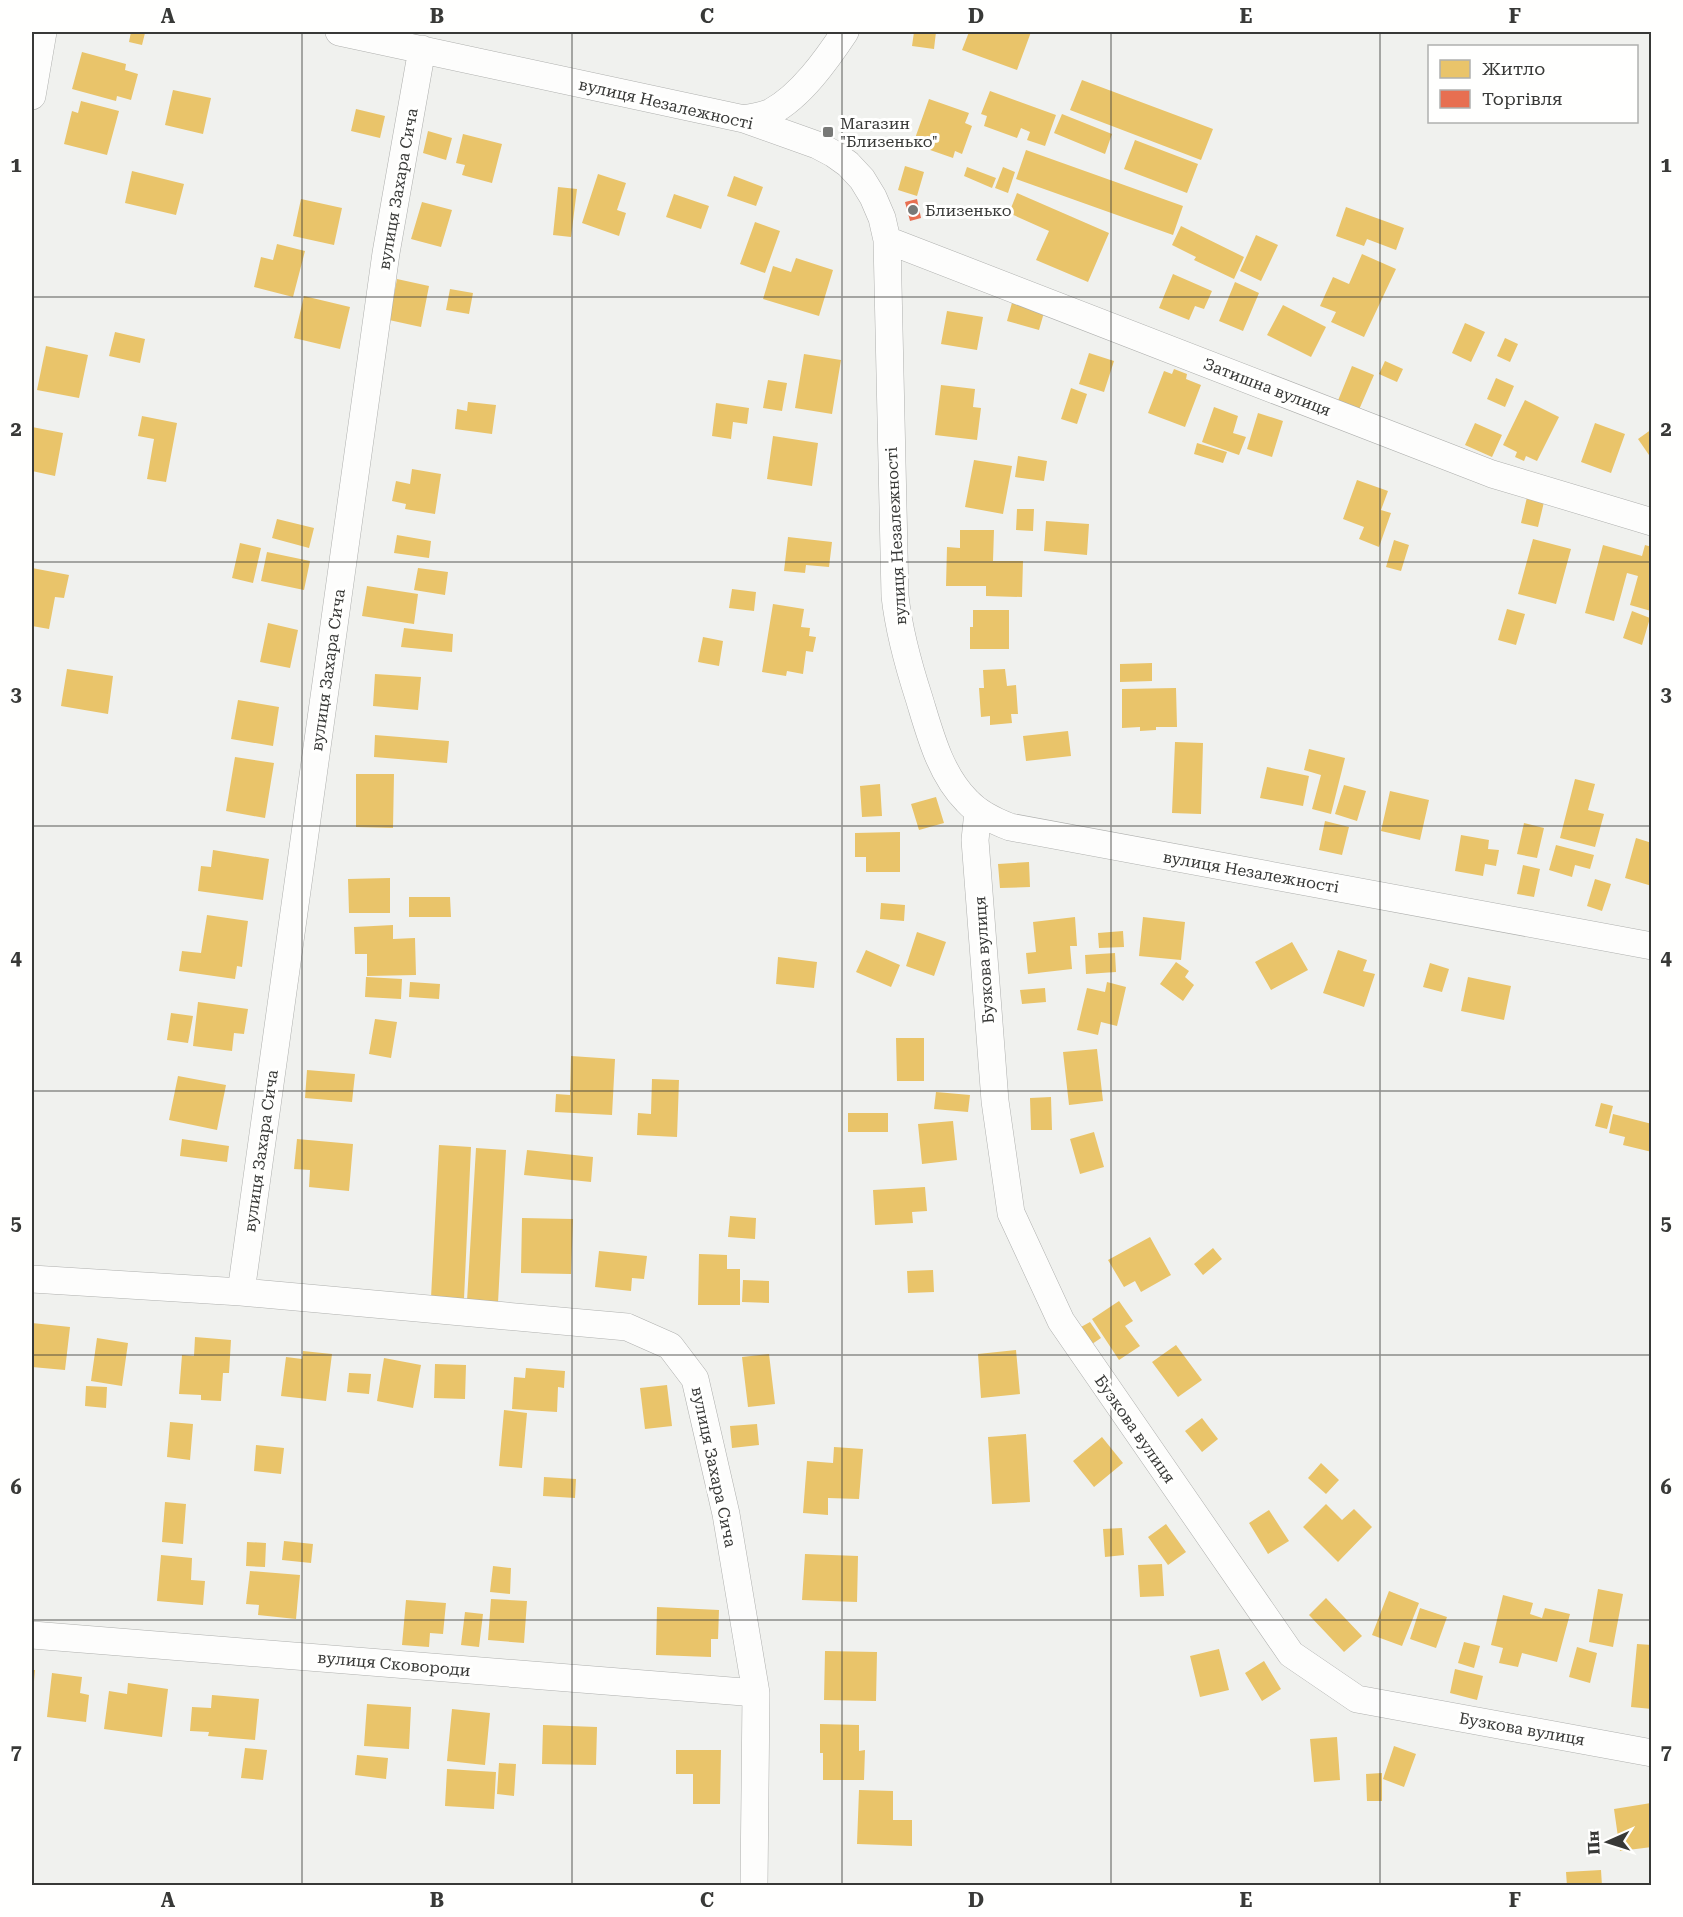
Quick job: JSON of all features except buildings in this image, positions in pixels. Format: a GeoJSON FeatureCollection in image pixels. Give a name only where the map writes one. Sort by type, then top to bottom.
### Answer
{"type":"FeatureCollection","features":[{"type":"Feature","properties":{"kind":"street"},"geometry":{"type":"LineString","coordinates":[[32,96],[43,32]]}},
{"type":"Feature","properties":{"kind":"street","name":"вулиця Незалежності"},"geometry":{"type":"LineString","coordinates":[[339,32],[744,119],[817,145],[848,164],[862,178],[882,218],[887,240],[895,596],[898,621],[904,649],[928,727],[943,766],[956,788],[978,812],[1010,827],[1652,946]]}},
{"type":"Feature","properties":{"kind":"street"},"geometry":{"type":"LineString","coordinates":[[744,119],[770,113],[783,104],[818,69],[845,32]]}},
{"type":"Feature","properties":{"kind":"street","name":"вулиця Захара Сича"},"geometry":{"type":"LineString","coordinates":[[241,1292],[386,252],[422,49]]}},
{"type":"Feature","properties":{"kind":"street","name":"Затишна вулиця"},"geometry":{"type":"LineString","coordinates":[[887,240],[1492,474],[1652,522]]}},
{"type":"Feature","properties":{"kind":"street","name":"Бузкова вулиця"},"geometry":{"type":"LineString","coordinates":[[978,812],[975,840],[995,1101],[1011,1213],[1060,1320],[1291,1654],[1357,1699],[1652,1753]]}},
{"type":"Feature","properties":{"kind":"street","name":"вулиця Захара Сича"},"geometry":{"type":"LineString","coordinates":[[32,1279],[241,1292],[627,1327],[670,1346],[695,1379],[726,1514],[756,1693],[754,1886]]}},
{"type":"Feature","properties":{"kind":"street","name":"вулиця Сковороди"},"geometry":{"type":"LineString","coordinates":[[32,1635],[756,1693]]}},
{"type":"Feature","properties":{"kind":"place","name":"Магазин \"Близенько\""},"geometry":{"type":"Point","coordinates":[828,132]}},
{"type":"Feature","properties":{"kind":"place","name":"Близенько"},"geometry":{"type":"Point","coordinates":[913,210]}}]}
